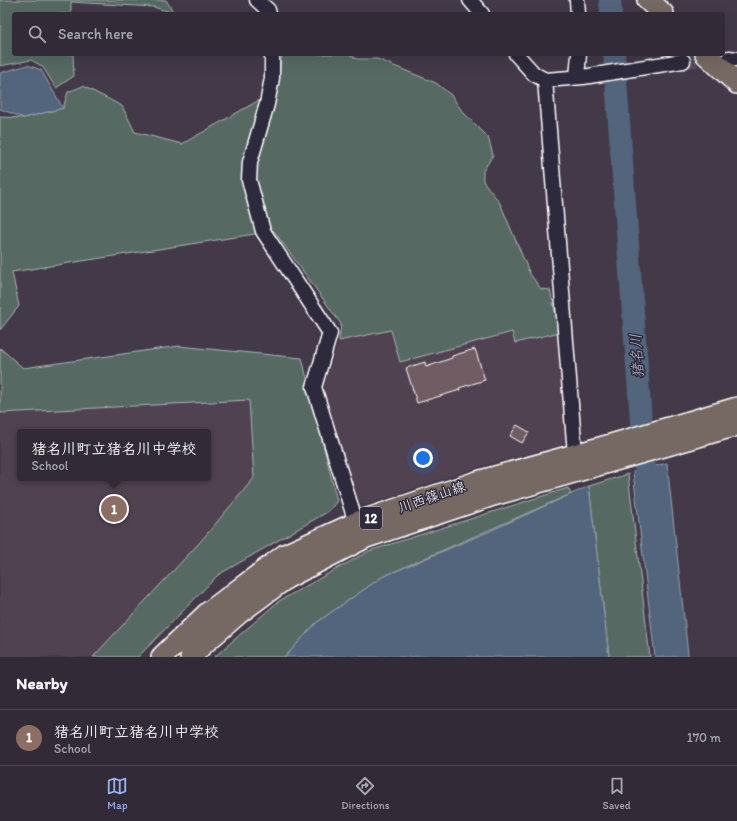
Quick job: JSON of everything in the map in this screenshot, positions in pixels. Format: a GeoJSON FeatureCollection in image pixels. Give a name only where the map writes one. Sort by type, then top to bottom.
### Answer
{"type":"FeatureCollection","features":[{"type":"Feature","properties":{"kind":"main road"},"geometry":{"type":"LineString","coordinates":[[648,0],[661,12]]}},
{"type":"Feature","properties":{"kind":"main road"},"geometry":{"type":"LineString","coordinates":[[708,56],[737,83]]}},
{"type":"Feature","properties":{"kind":"main road","name":"川西篠山線"},"geometry":{"type":"LineString","coordinates":[[191,657],[202,645],[240,612],[286,578],[366,536],[490,496],[615,452],[686,431],[737,408]]}},
{"type":"Feature","properties":{"kind":"main road","name":"川西篠山線"},"geometry":{"type":"LineString","coordinates":[[686,431],[737,425]]}},
{"type":"Feature","properties":{"kind":"main road","name":"川西篠山線"},"geometry":{"type":"LineString","coordinates":[[162,657],[208,613],[285,555],[356,523],[477,482],[575,454],[615,452]]}},
{"type":"Feature","properties":{"kind":"street"},"geometry":{"type":"LineString","coordinates":[[258,0],[268,12]]}},
{"type":"Feature","properties":{"kind":"street"},"geometry":{"type":"LineString","coordinates":[[470,0],[480,12]]}},
{"type":"Feature","properties":{"kind":"street"},"geometry":{"type":"LineString","coordinates":[[577,0],[578,12]]}},
{"type":"Feature","properties":{"kind":"street"},"geometry":{"type":"LineString","coordinates":[[272,56],[272,78],[267,104],[250,162],[249,180],[264,231],[330,333],[314,387],[356,523]]}},
{"type":"Feature","properties":{"kind":"street"},"geometry":{"type":"LineString","coordinates":[[518,56],[534,74],[545,80],[580,77],[683,61]]}},
{"type":"Feature","properties":{"kind":"street"},"geometry":{"type":"LineString","coordinates":[[579,56],[580,77]]}},
{"type":"Feature","properties":{"kind":"street"},"geometry":{"type":"LineString","coordinates":[[545,80],[575,454]]}},
{"type":"Feature","properties":{"kind":"shaded area"},"geometry":{"type":"Polygon","coordinates":[[[391,330],[400,362],[512,331],[515,343],[560,332],[569,436],[562,445],[481,466],[365,505],[356,500],[324,385],[339,341],[391,330]]]}},
{"type":"Feature","properties":{"kind":"shaded area"},"geometry":{"type":"Polygon","coordinates":[[[249,399],[254,478],[201,541],[93,657],[0,657],[0,413],[249,399]]]}},
{"type":"Feature","properties":{"kind":"green space"},"geometry":{"type":"Polygon","coordinates":[[[0,0],[166,0],[173,12],[153,7],[71,2],[71,12],[12,12],[12,56],[73,56],[74,76],[56,88],[42,66],[31,60],[0,66],[0,0]]]}},
{"type":"Feature","properties":{"kind":"green space"},"geometry":{"type":"Polygon","coordinates":[[[282,56],[352,56],[357,59],[377,59],[436,83],[451,95],[462,111],[488,137],[493,155],[483,171],[483,181],[500,203],[530,274],[541,289],[550,290],[560,332],[515,343],[512,332],[400,362],[391,330],[339,341],[341,324],[274,231],[12,272],[19,306],[0,330],[0,117],[24,118],[63,108],[68,92],[83,86],[122,106],[135,132],[182,144],[277,90],[282,56]]]}},
{"type":"Feature","properties":{"kind":"green space"},"geometry":{"type":"Polygon","coordinates":[[[179,346],[302,358],[337,501],[329,511],[218,575],[138,657],[93,657],[201,541],[254,478],[249,400],[0,413],[0,348],[23,368],[179,346]]]}},
{"type":"Feature","properties":{"kind":"green space"},"geometry":{"type":"Polygon","coordinates":[[[628,474],[650,657],[609,657],[589,486],[628,474]]]}},
{"type":"Feature","properties":{"kind":"green space"},"geometry":{"type":"Polygon","coordinates":[[[568,488],[571,494],[382,577],[316,623],[285,657],[214,657],[279,601],[369,551],[568,488]]]}},
{"type":"Feature","properties":{"kind":"water"},"geometry":{"type":"Polygon","coordinates":[[[28,65],[41,70],[63,108],[24,118],[0,109],[0,73],[28,65]]]}},
{"type":"Feature","properties":{"kind":"water"},"geometry":{"type":"Polygon","coordinates":[[[667,463],[688,657],[655,657],[633,472],[667,463]]]}},
{"type":"Feature","properties":{"kind":"water"},"geometry":{"type":"Polygon","coordinates":[[[589,486],[609,657],[285,657],[316,623],[382,577],[488,532],[589,486]]]}},
{"type":"Feature","properties":{"kind":"building"},"geometry":{"type":"Polygon","coordinates":[[[475,349],[485,380],[459,388],[460,390],[417,403],[406,368],[425,362],[426,367],[452,358],[452,356],[475,349]]]}},
{"type":"Feature","properties":{"kind":"building"},"geometry":{"type":"Polygon","coordinates":[[[517,425],[529,432],[522,443],[510,436],[517,425]]]}},
{"type":"Feature","properties":{"kind":"waterway","name":"猪名川"},"geometry":{"type":"LineString","coordinates":[[610,0],[611,12]]}},
{"type":"Feature","properties":{"kind":"waterway","name":"猪名川"},"geometry":{"type":"LineString","coordinates":[[614,56],[644,461],[649,497]]}},
{"type":"Feature","properties":{"kind":"tunnel"},"geometry":{"type":"LineString","coordinates":[[683,61],[716,59]]}},
{"type":"Feature","properties":{"kind":"place","name":"猪名川町立猪名川中学校"},"geometry":{"type":"Point","coordinates":[114,509]}}]}
